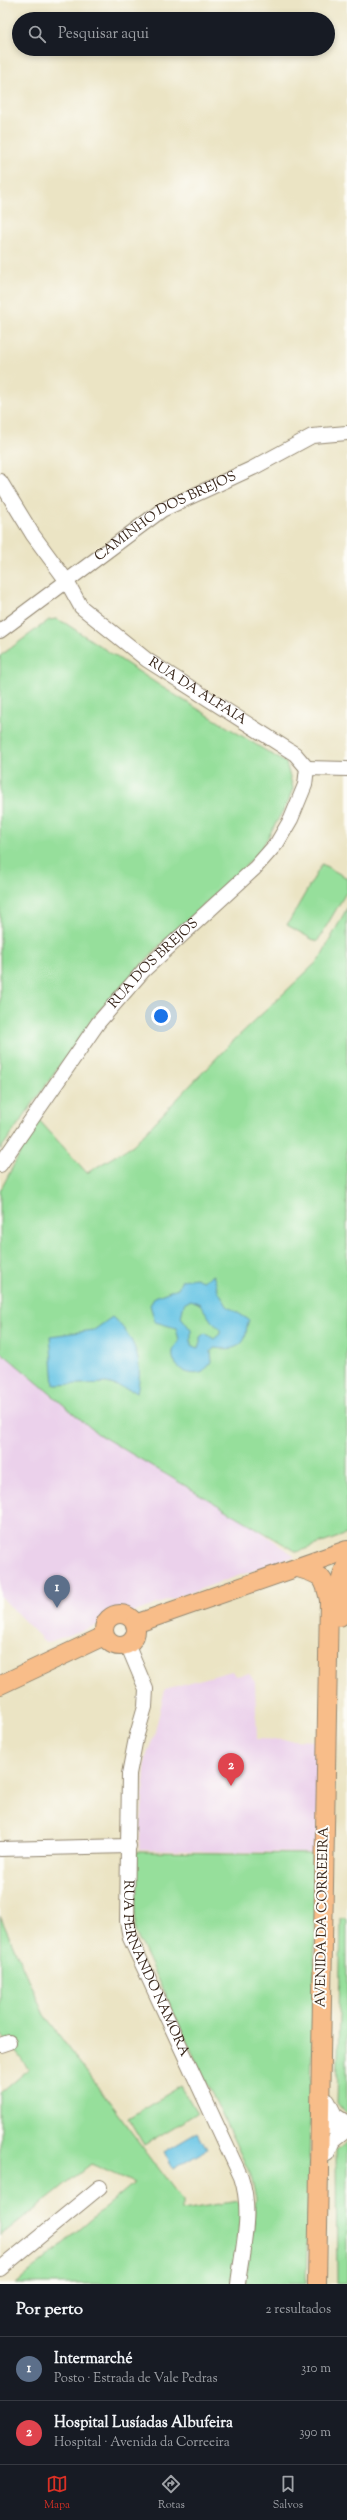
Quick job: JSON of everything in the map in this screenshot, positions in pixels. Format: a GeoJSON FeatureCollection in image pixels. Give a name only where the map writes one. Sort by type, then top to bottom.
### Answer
{"type":"FeatureCollection","features":[{"type":"Feature","properties":{"kind":"main road"},"geometry":{"type":"LineString","coordinates":[[135,1624],[347,1550]]}},
{"type":"Feature","properties":{"kind":"main road","name":"AVENIDA DA CORREEIRA"},"geometry":{"type":"LineString","coordinates":[[324,2104],[341,1583],[343,1570],[347,1564]]}},
{"type":"Feature","properties":{"kind":"main road","name":"AVENIDA DA CORREEIRA"},"geometry":{"type":"LineString","coordinates":[[298,1568],[317,1574],[325,1581],[329,1600],[324,2104],[337,2132],[325,2284]]}},
{"type":"Feature","properties":{"kind":"main road"},"geometry":{"type":"LineString","coordinates":[[122,1614],[127,1615],[135,1624],[134,1638],[127,1644],[116,1646],[104,1636],[104,1624],[111,1616],[122,1614]]}},
{"type":"Feature","properties":{"kind":"main road"},"geometry":{"type":"LineString","coordinates":[[0,1685],[104,1636]]}},
{"type":"Feature","properties":{"kind":"main road","name":"AVENIDA DA CORREEIRA"},"geometry":{"type":"LineString","coordinates":[[317,2284],[337,2132]]}},
{"type":"Feature","properties":{"kind":"street","name":"CAMINHO DOS BREJOS"},"geometry":{"type":"LineString","coordinates":[[0,631],[66,580],[162,510],[252,468],[312,436],[347,433]]}},
{"type":"Feature","properties":{"kind":"street","name":"RUA DA ALFAIA"},"geometry":{"type":"LineString","coordinates":[[0,481],[33,535],[66,580],[81,607],[147,660],[295,754],[307,768]]}},
{"type":"Feature","properties":{"kind":"street"},"geometry":{"type":"LineString","coordinates":[[307,768],[347,769]]}},
{"type":"Feature","properties":{"kind":"street","name":"RUA DOS BREJOS"},"geometry":{"type":"LineString","coordinates":[[0,1165],[98,1023],[144,970],[256,868],[277,843],[291,819],[305,785],[307,768]]}},
{"type":"Feature","properties":{"kind":"street","name":"RUA FERNANDO NAMORA"},"geometry":{"type":"LineString","coordinates":[[127,1644],[146,1689],[145,1707],[136,1738],[129,1774],[127,1921],[130,1938],[241,2177],[246,2192],[248,2207],[238,2284]]}},
{"type":"Feature","properties":{"kind":"street"},"geometry":{"type":"LineString","coordinates":[[0,1849],[129,1846]]}},
{"type":"Feature","properties":{"kind":"street"},"geometry":{"type":"LineString","coordinates":[[324,2104],[335,2115],[337,2132]]}},
{"type":"Feature","properties":{"kind":"street"},"geometry":{"type":"LineString","coordinates":[[0,2269],[100,2187]]}},
{"type":"Feature","properties":{"kind":"shaded area"},"geometry":{"type":"Polygon","coordinates":[[[0,1345],[295,1556],[46,1643],[0,1596],[0,1345]]]}},
{"type":"Feature","properties":{"kind":"shaded area"},"geometry":{"type":"Polygon","coordinates":[[[232,1671],[235,1676],[249,1674],[255,1681],[257,1739],[319,1741],[317,1853],[139,1850],[146,1757],[154,1736],[165,1689],[232,1671]]]}},
{"type":"Feature","properties":{"kind":"green space"},"geometry":{"type":"Polygon","coordinates":[[[56,619],[65,623],[162,687],[286,763],[293,788],[288,802],[260,851],[236,876],[161,944],[96,1014],[0,1150],[0,656],[49,620],[56,619]]]}},
{"type":"Feature","properties":{"kind":"green space"},"geometry":{"type":"Polygon","coordinates":[[[322,864],[347,878],[347,891],[317,942],[287,925],[322,864]]]}},
{"type":"Feature","properties":{"kind":"green space"},"geometry":{"type":"Polygon","coordinates":[[[347,908],[347,1534],[297,1552],[98,1434],[0,1351],[0,1191],[38,1119],[87,1173],[133,1145],[229,1045],[319,960],[347,908]]]}},
{"type":"Feature","properties":{"kind":"green space"},"geometry":{"type":"Polygon","coordinates":[[[136,1852],[317,1854],[306,2284],[245,2284],[256,2199],[251,2176],[135,1932],[136,1852]]]}},
{"type":"Feature","properties":{"kind":"green space"},"geometry":{"type":"Polygon","coordinates":[[[0,1916],[44,2015],[182,2200],[182,2210],[238,2201],[243,2212],[233,2284],[16,2284],[134,2183],[91,2164],[0,2236],[0,2094],[29,2069],[0,2032],[0,1916]]]}},
{"type":"Feature","properties":{"kind":"green space"},"geometry":{"type":"Polygon","coordinates":[[[341,1919],[347,1919],[347,2115],[337,2103],[341,1919]]]}},
{"type":"Feature","properties":{"kind":"green space"},"geometry":{"type":"Polygon","coordinates":[[[181,2086],[197,2113],[144,2145],[128,2118],[181,2086]]]}},
{"type":"Feature","properties":{"kind":"green space"},"geometry":{"type":"Polygon","coordinates":[[[347,2141],[347,2284],[337,2284],[336,2150],[347,2141]]]}},
{"type":"Feature","properties":{"kind":"water"},"geometry":{"type":"Polygon","coordinates":[[[213,1275],[218,1290],[227,1306],[249,1320],[245,1338],[239,1345],[231,1348],[214,1348],[211,1352],[212,1362],[203,1372],[192,1374],[182,1370],[174,1362],[173,1351],[179,1340],[176,1328],[155,1322],[150,1305],[155,1297],[178,1288],[182,1280],[196,1278],[202,1281],[213,1275]],[[191,1300],[184,1304],[181,1317],[191,1330],[191,1345],[197,1348],[200,1346],[200,1337],[205,1333],[214,1339],[220,1334],[220,1329],[212,1322],[200,1304],[191,1300]]]}},
{"type":"Feature","properties":{"kind":"water"},"geometry":{"type":"Polygon","coordinates":[[[112,1317],[127,1333],[136,1351],[139,1371],[137,1392],[107,1383],[54,1385],[50,1336],[94,1330],[112,1317]]]}},
{"type":"Feature","properties":{"kind":"water"},"geometry":{"type":"Polygon","coordinates":[[[198,2132],[207,2149],[173,2169],[164,2152],[198,2132]]]}},
{"type":"Feature","properties":{"kind":"place","name":"Intermarché"},"geometry":{"type":"Point","coordinates":[57,1608]}},
{"type":"Feature","properties":{"kind":"place","name":"Hospital Lusíadas Albufeira"},"geometry":{"type":"Point","coordinates":[231,1786]}}]}
